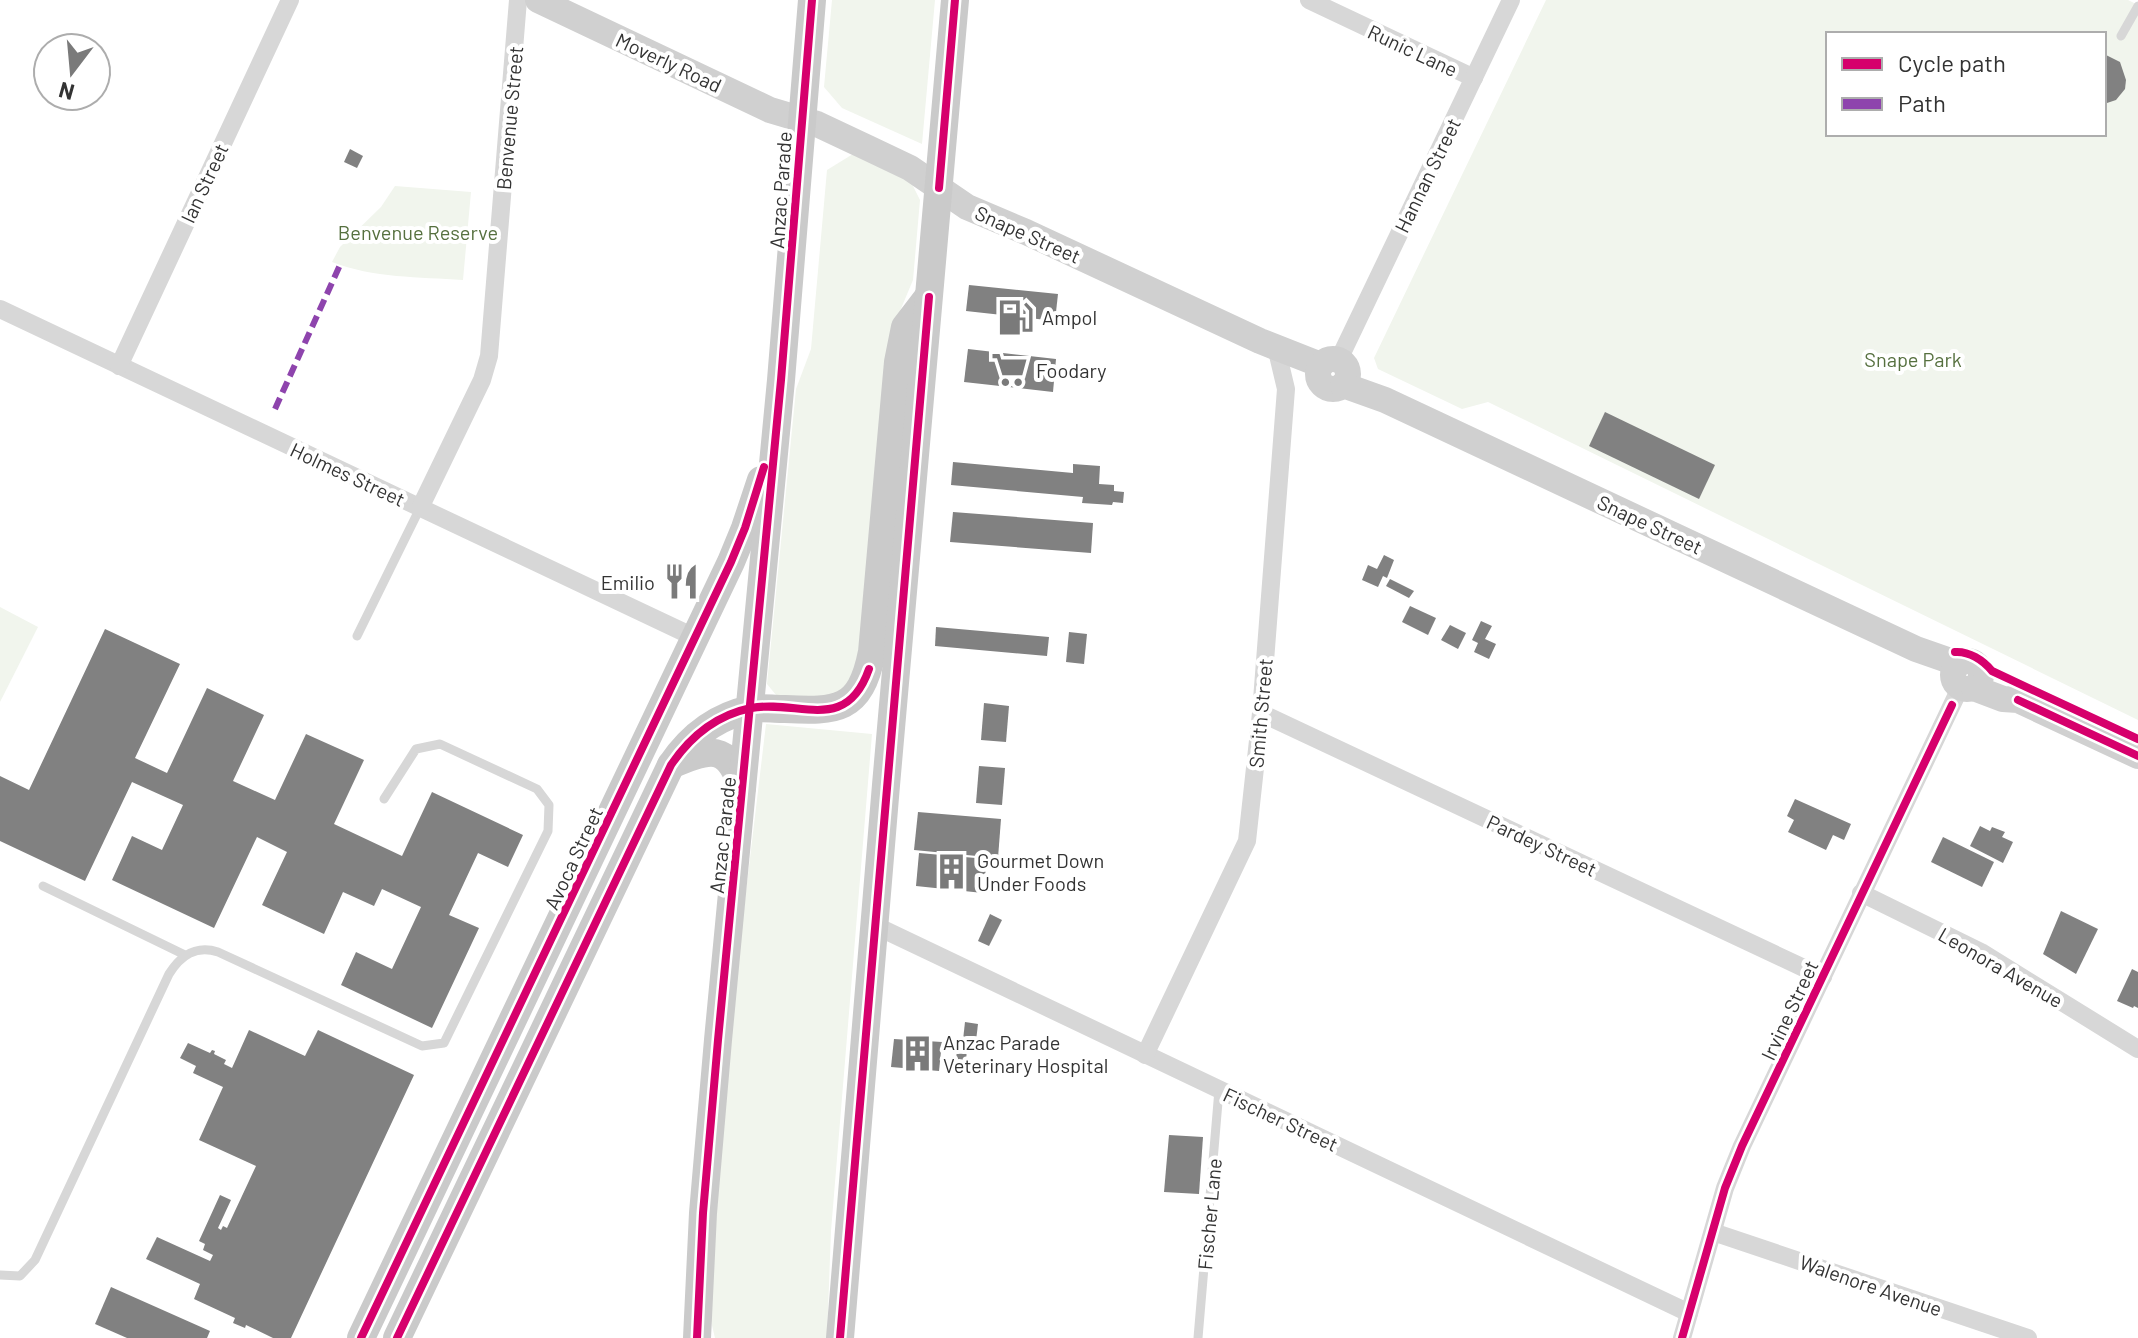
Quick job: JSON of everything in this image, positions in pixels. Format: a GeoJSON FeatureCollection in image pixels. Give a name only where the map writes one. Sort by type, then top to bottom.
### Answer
{"type":"FeatureCollection","features":[{"type":"Feature","properties":{"kind":"main road","name":"Anzac Parade"},"geometry":{"type":"LineString","coordinates":[[697,1338],[703,1213],[781,380],[812,0]]}},
{"type":"Feature","properties":{"kind":"main road"},"geometry":{"type":"LineString","coordinates":[[840,1338],[955,0]]}},
{"type":"Feature","properties":{"kind":"main road"},"geometry":{"type":"LineString","coordinates":[[397,1338],[671,765],[686,743],[704,728],[751,708],[809,710],[840,706],[853,698],[863,685],[872,652],[898,362],[905,327],[929,297]]}},
{"type":"Feature","properties":{"kind":"main road","name":"Avoca Street"},"geometry":{"type":"LineString","coordinates":[[361,1338],[736,551],[756,496],[781,380]]}},
{"type":"Feature","properties":{"kind":"main road"},"geometry":{"type":"LineString","coordinates":[[671,765],[698,753],[711,751],[722,754],[731,761],[742,788]]}},
{"type":"Feature","properties":{"kind":"main road"},"geometry":{"type":"LineString","coordinates":[[498,1052],[527,1066]]}},
{"type":"Feature","properties":{"kind":"street","name":"Ian Street"},"geometry":{"type":"LineString","coordinates":[[119,366],[290,0]]}},
{"type":"Feature","properties":{"kind":"street","name":"Benvenue Street"},"geometry":{"type":"LineString","coordinates":[[420,508],[482,380],[489,356],[518,0]]}},
{"type":"Feature","properties":{"kind":"street","name":"Moverly Road"},"geometry":{"type":"LineString","coordinates":[[538,0],[770,110],[801,119]]}},
{"type":"Feature","properties":{"kind":"street","name":"Runic Lane"},"geometry":{"type":"LineString","coordinates":[[1309,0],[1474,78]]}},
{"type":"Feature","properties":{"kind":"street","name":"Hannan Street"},"geometry":{"type":"LineString","coordinates":[[1336,368],[1511,0]]}},
{"type":"Feature","properties":{"kind":"street","name":"Snape Street"},"geometry":{"type":"LineString","coordinates":[[801,119],[910,168],[967,207],[1268,346],[1336,368],[1385,400],[1916,649],[1930,664],[2003,699],[2018,700],[2138,756]]}},
{"type":"Feature","properties":{"kind":"street","name":"Holmes Street"},"geometry":{"type":"LineString","coordinates":[[0,309],[696,638]]}},
{"type":"Feature","properties":{"kind":"street","name":"Smith Street"},"geometry":{"type":"LineString","coordinates":[[1145,1055],[1247,841],[1261,713],[1286,389],[1268,346]]}},
{"type":"Feature","properties":{"kind":"street","name":"Irvine Street"},"geometry":{"type":"LineString","coordinates":[[1682,1338],[1725,1188],[1742,1146],[1965,679]]}},
{"type":"Feature","properties":{"kind":"street","name":"Pardey Street"},"geometry":{"type":"LineString","coordinates":[[1261,713],[1823,977]]}},
{"type":"Feature","properties":{"kind":"street","name":"Leonora Avenue"},"geometry":{"type":"LineString","coordinates":[[1861,893],[1981,952],[2138,1049]]}},
{"type":"Feature","properties":{"kind":"street","name":"Fischer Street"},"geometry":{"type":"LineString","coordinates":[[874,925],[1689,1313]]}},
{"type":"Feature","properties":{"kind":"street","name":"Walenore Avenue"},"geometry":{"type":"LineString","coordinates":[[1713,1232],[2028,1338]]}},
{"type":"Feature","properties":{"kind":"lane"},"geometry":{"type":"LineString","coordinates":[[2121,36],[2138,6]]}},
{"type":"Feature","properties":{"kind":"lane"},"geometry":{"type":"LineString","coordinates":[[357,636],[420,508]]}},
{"type":"Feature","properties":{"kind":"lane"},"geometry":{"type":"LineString","coordinates":[[0,1275],[20,1276],[35,1260],[169,974],[185,955],[201,949],[218,952],[422,1046],[444,1043],[548,831],[549,805],[537,789],[440,744],[416,749],[384,799]]}},
{"type":"Feature","properties":{"kind":"lane"},"geometry":{"type":"LineString","coordinates":[[43,886],[185,955]]}},
{"type":"Feature","properties":{"kind":"lane","name":"Fischer Lane"},"geometry":{"type":"LineString","coordinates":[[1198,1338],[1220,1090]]}},
{"type":"Feature","properties":{"kind":"green space"},"geometry":{"type":"Polygon","coordinates":[[[832,0],[935,0],[922,144],[842,108],[824,87],[832,0]]]}},
{"type":"Feature","properties":{"kind":"green space","name":"Snape Park"},"geometry":{"type":"Polygon","coordinates":[[[1546,0],[2128,0],[2138,5],[2138,720],[1488,402],[1462,409],[1378,369],[1374,358],[1546,0]]]}},
{"type":"Feature","properties":{"kind":"green space"},"geometry":{"type":"Polygon","coordinates":[[[853,154],[910,180],[920,200],[913,280],[895,323],[863,648],[855,675],[837,692],[818,697],[776,695],[767,684],[796,389],[811,349],[827,170],[853,154]]]}},
{"type":"Feature","properties":{"kind":"green space","name":"Benvenue Reserve"},"geometry":{"type":"Polygon","coordinates":[[[395,186],[471,192],[463,280],[380,274],[332,262],[340,247],[381,207],[395,186]]]}},
{"type":"Feature","properties":{"kind":"green space"},"geometry":{"type":"Polygon","coordinates":[[[0,607],[38,627],[0,702],[0,607]]]}},
{"type":"Feature","properties":{"kind":"green space"},"geometry":{"type":"Polygon","coordinates":[[[766,724],[872,734],[831,1231],[827,1338],[715,1338],[709,1313],[732,1009],[766,724]]]}},
{"type":"Feature","properties":{"kind":"building"},"geometry":{"type":"Polygon","coordinates":[[[2106,55],[2120,62],[2126,80],[2125,89],[2116,100],[2106,103],[2106,55]]]}},
{"type":"Feature","properties":{"kind":"building"},"geometry":{"type":"Polygon","coordinates":[[[350,149],[363,156],[357,168],[344,162],[350,149]]]}},
{"type":"Feature","properties":{"kind":"building"},"geometry":{"type":"Polygon","coordinates":[[[969,285],[1058,294],[1055,321],[966,311],[969,285]]]}},
{"type":"Feature","properties":{"kind":"building","name":"Foodary"},"geometry":{"type":"Polygon","coordinates":[[[968,349],[1056,359],[1053,392],[964,382],[968,349]]]}},
{"type":"Feature","properties":{"kind":"building"},"geometry":{"type":"Polygon","coordinates":[[[1605,412],[1715,465],[1699,499],[1589,446],[1605,412]]]}},
{"type":"Feature","properties":{"kind":"building"},"geometry":{"type":"Polygon","coordinates":[[[953,462],[1073,473],[1073,464],[1100,466],[1099,484],[1114,485],[1114,491],[1124,492],[1123,503],[1082,503],[1083,497],[951,485],[953,462]]]}},
{"type":"Feature","properties":{"kind":"building"},"geometry":{"type":"Polygon","coordinates":[[[953,512],[1093,523],[1091,553],[950,542],[953,512]]]}},
{"type":"Feature","properties":{"kind":"building"},"geometry":{"type":"Polygon","coordinates":[[[1384,555],[1394,560],[1387,578],[1383,576],[1378,587],[1362,580],[1368,565],[1377,569],[1384,555]]]}},
{"type":"Feature","properties":{"kind":"building"},"geometry":{"type":"Polygon","coordinates":[[[1390,579],[1414,591],[1409,598],[1386,586],[1390,579]]]}},
{"type":"Feature","properties":{"kind":"building"},"geometry":{"type":"Polygon","coordinates":[[[1410,606],[1436,618],[1428,635],[1402,622],[1410,606]]]}},
{"type":"Feature","properties":{"kind":"building"},"geometry":{"type":"Polygon","coordinates":[[[1481,621],[1492,626],[1485,639],[1496,644],[1489,659],[1474,652],[1478,643],[1472,640],[1481,621]]]}},
{"type":"Feature","properties":{"kind":"building"},"geometry":{"type":"Polygon","coordinates":[[[1450,625],[1466,633],[1458,649],[1441,640],[1450,625]]]}},
{"type":"Feature","properties":{"kind":"building"},"geometry":{"type":"Polygon","coordinates":[[[936,627],[1049,637],[1047,656],[935,646],[936,627]]]}},
{"type":"Feature","properties":{"kind":"building"},"geometry":{"type":"Polygon","coordinates":[[[105,629],[180,664],[135,758],[167,773],[207,688],[264,715],[233,781],[275,800],[306,734],[364,760],[334,824],[402,856],[432,792],[523,835],[508,867],[478,853],[449,915],[479,928],[432,1028],[341,985],[356,952],[392,969],[421,907],[382,889],[374,906],[343,892],[324,934],[262,905],[287,852],[257,837],[214,928],[112,880],[132,836],[162,850],[183,805],[132,782],[85,881],[0,841],[0,776],[29,790],[105,629]]]}},
{"type":"Feature","properties":{"kind":"building"},"geometry":{"type":"Polygon","coordinates":[[[1069,632],[1087,634],[1084,664],[1066,662],[1069,632]]]}},
{"type":"Feature","properties":{"kind":"building"},"geometry":{"type":"Polygon","coordinates":[[[984,703],[1009,706],[1006,742],[981,740],[984,703]]]}},
{"type":"Feature","properties":{"kind":"building"},"geometry":{"type":"Polygon","coordinates":[[[979,766],[1005,768],[1002,805],[976,803],[979,766]]]}},
{"type":"Feature","properties":{"kind":"building"},"geometry":{"type":"Polygon","coordinates":[[[1795,799],[1851,824],[1844,840],[1833,835],[1826,850],[1788,832],[1794,820],[1787,816],[1795,799]]]}},
{"type":"Feature","properties":{"kind":"building"},"geometry":{"type":"Polygon","coordinates":[[[918,812],[1001,819],[998,858],[914,850],[918,812]]]}},
{"type":"Feature","properties":{"kind":"building"},"geometry":{"type":"Polygon","coordinates":[[[1980,826],[1990,831],[1992,827],[2005,832],[2002,837],[2013,842],[2003,863],[1970,846],[1980,826]]]}},
{"type":"Feature","properties":{"kind":"building"},"geometry":{"type":"Polygon","coordinates":[[[1943,837],[1994,862],[1982,887],[1931,862],[1943,837]]]}},
{"type":"Feature","properties":{"kind":"building","name":"Gourmet Down Under Foods"},"geometry":{"type":"Polygon","coordinates":[[[919,853],[987,859],[983,893],[916,886],[919,853]]]}},
{"type":"Feature","properties":{"kind":"building"},"geometry":{"type":"Polygon","coordinates":[[[2061,911],[2098,929],[2076,974],[2043,954],[2061,911]]]}},
{"type":"Feature","properties":{"kind":"building"},"geometry":{"type":"Polygon","coordinates":[[[990,914],[1002,920],[989,946],[978,941],[990,914]]]}},
{"type":"Feature","properties":{"kind":"building"},"geometry":{"type":"Polygon","coordinates":[[[2132,969],[2138,972],[2138,1008],[2117,1001],[2132,969]]]}},
{"type":"Feature","properties":{"kind":"building"},"geometry":{"type":"Polygon","coordinates":[[[965,1022],[978,1024],[976,1041],[963,1040],[965,1022]]]}},
{"type":"Feature","properties":{"kind":"building"},"geometry":{"type":"Polygon","coordinates":[[[249,1030],[305,1056],[318,1030],[414,1075],[291,1338],[273,1338],[246,1325],[245,1328],[233,1323],[235,1318],[194,1299],[200,1284],[146,1259],[157,1237],[210,1261],[213,1255],[203,1250],[205,1244],[199,1241],[220,1195],[231,1200],[218,1228],[221,1230],[223,1226],[227,1228],[256,1166],[199,1140],[223,1087],[193,1073],[196,1066],[180,1058],[188,1043],[210,1053],[215,1051],[214,1054],[226,1060],[224,1064],[232,1068],[249,1030]]]}},
{"type":"Feature","properties":{"kind":"building","name":"Anzac Parade Veterinary Hospital"},"geometry":{"type":"Polygon","coordinates":[[[894,1039],[942,1042],[939,1071],[891,1067],[894,1039]]]}},
{"type":"Feature","properties":{"kind":"building"},"geometry":{"type":"Polygon","coordinates":[[[957,1045],[967,1045],[966,1064],[956,1064],[957,1045]]]}},
{"type":"Feature","properties":{"kind":"building"},"geometry":{"type":"Polygon","coordinates":[[[1169,1135],[1203,1137],[1199,1194],[1164,1192],[1169,1135]]]}},
{"type":"Feature","properties":{"kind":"building"},"geometry":{"type":"Polygon","coordinates":[[[111,1287],[210,1331],[207,1338],[127,1338],[95,1324],[111,1287]]]}},
{"type":"Feature","properties":{"kind":"marked path"},"geometry":{"type":"LineString","coordinates":[[275,409],[340,265]]}},
{"type":"Feature","properties":{"kind":"cycle path"},"geometry":{"type":"LineString","coordinates":[[697,1338],[703,1213],[781,380],[812,0]]}},
{"type":"Feature","properties":{"kind":"cycle path"},"geometry":{"type":"LineString","coordinates":[[939,188],[955,0]]}},
{"type":"Feature","properties":{"kind":"cycle path"},"geometry":{"type":"LineString","coordinates":[[840,1338],[929,297]]}},
{"type":"Feature","properties":{"kind":"cycle path"},"geometry":{"type":"LineString","coordinates":[[361,1338],[731,562],[764,467]]}},
{"type":"Feature","properties":{"kind":"cycle path"},"geometry":{"type":"LineString","coordinates":[[1955,652],[1970,655],[1992,671],[2138,739]]}},
{"type":"Feature","properties":{"kind":"cycle path"},"geometry":{"type":"LineString","coordinates":[[397,1338],[671,765],[705,729],[739,711],[769,706],[819,710],[848,702],[869,669]]}},
{"type":"Feature","properties":{"kind":"cycle path"},"geometry":{"type":"LineString","coordinates":[[2018,700],[2138,756]]}},
{"type":"Feature","properties":{"kind":"cycle path"},"geometry":{"type":"LineString","coordinates":[[1682,1338],[1725,1188],[1742,1146],[1952,705]]}},
{"type":"Feature","properties":{"kind":"place","name":"Ampol"},"geometry":{"type":"Point","coordinates":[1016,317]}},
{"type":"Feature","properties":{"kind":"place","name":"Foodary"},"geometry":{"type":"Point","coordinates":[1010,370]}},
{"type":"Feature","properties":{"kind":"place","name":"Emilio"},"geometry":{"type":"Point","coordinates":[681,582]}},
{"type":"Feature","properties":{"kind":"place","name":"Gourmet Down Under Foods"},"geometry":{"type":"Point","coordinates":[951,872]}},
{"type":"Feature","properties":{"kind":"place","name":"Anzac Parade Veterinary Hospital"},"geometry":{"type":"Point","coordinates":[917,1054]}}]}
